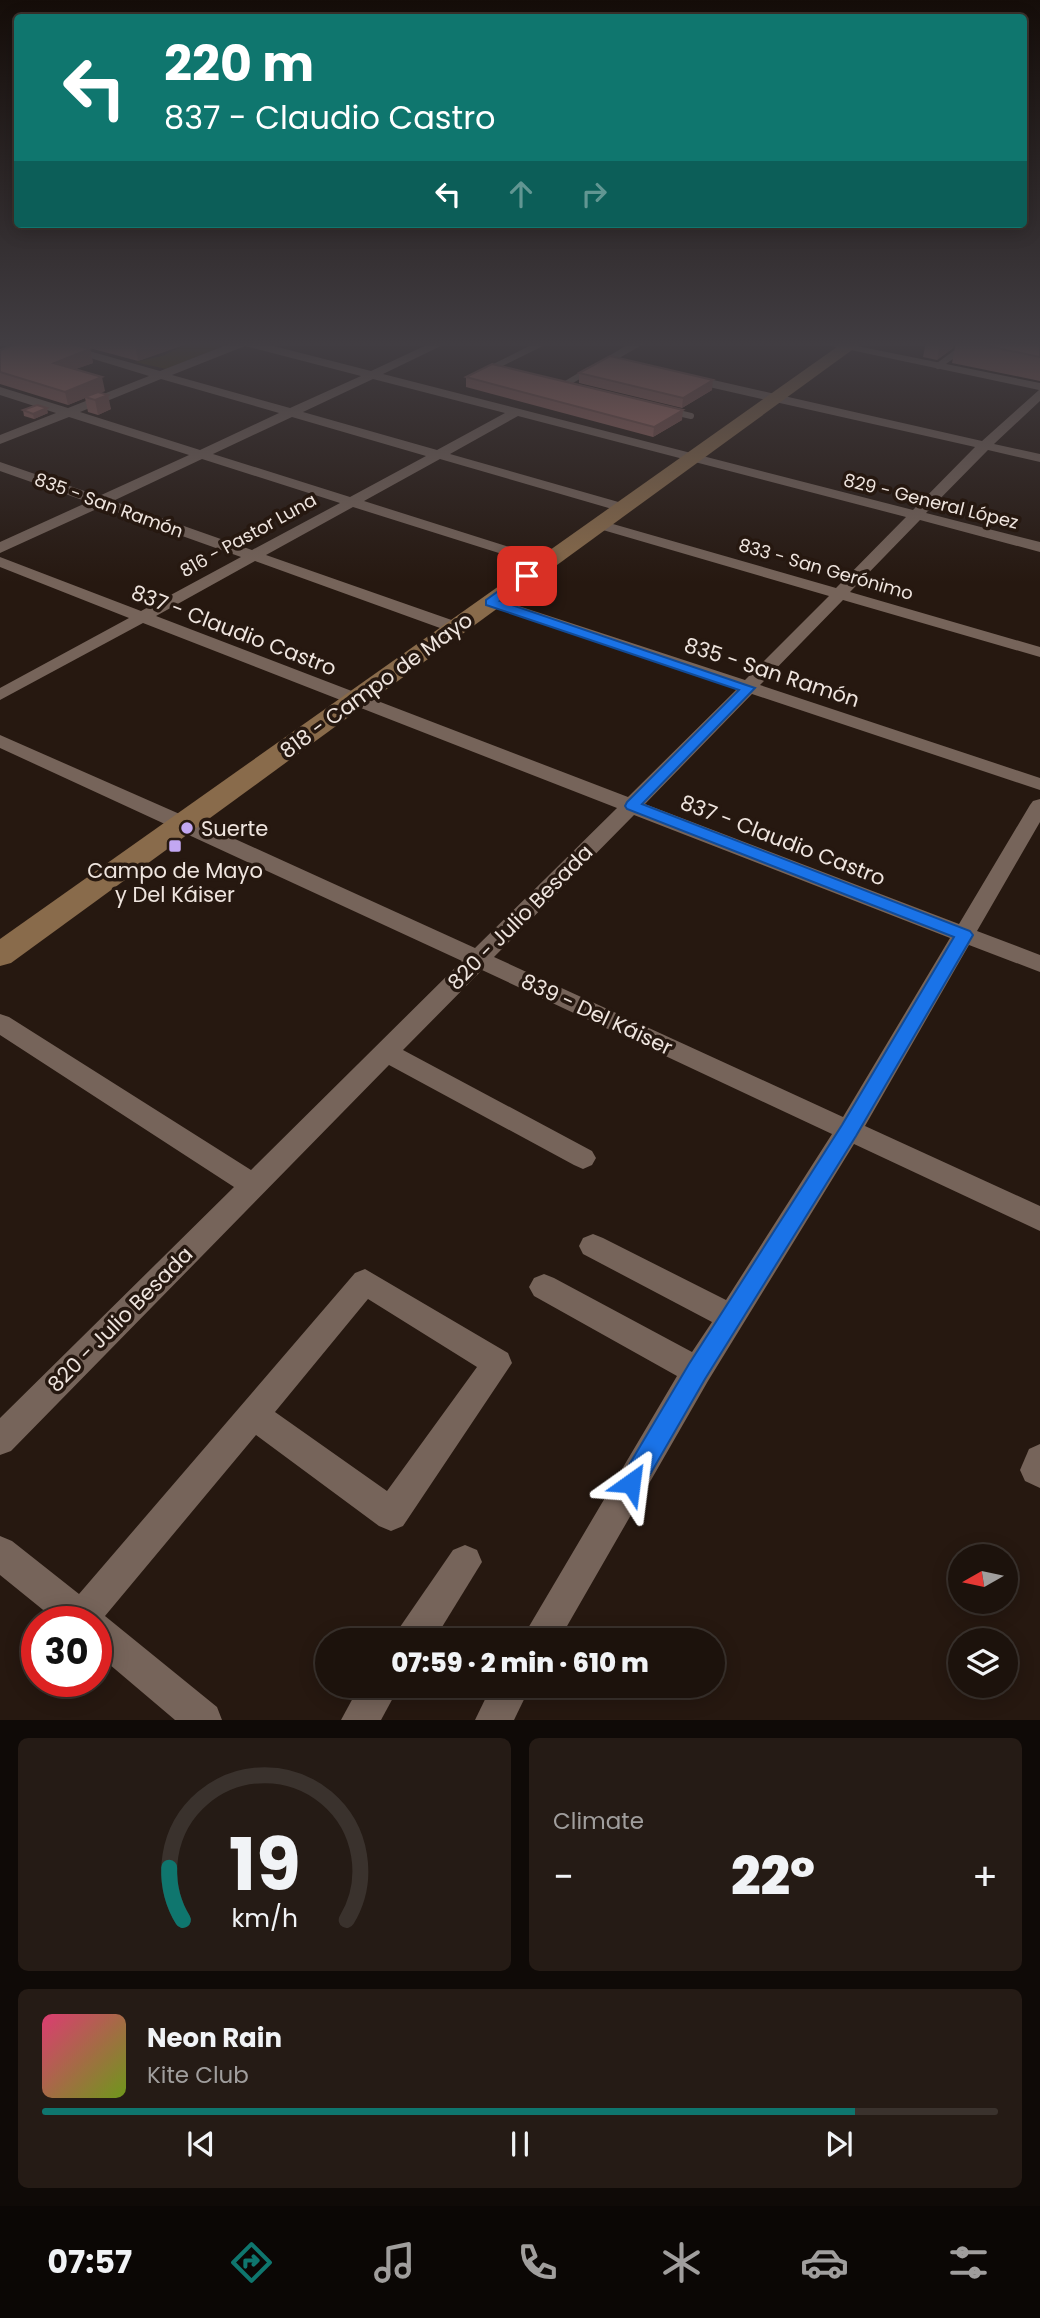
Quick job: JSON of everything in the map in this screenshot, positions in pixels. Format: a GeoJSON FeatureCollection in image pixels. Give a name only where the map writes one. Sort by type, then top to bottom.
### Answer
{"type":"FeatureCollection","features":[{"type":"Feature","properties":{"kind":"street"},"geometry":{"type":"LineString","coordinates":[[0,440],[44,422]]}},
{"type":"Feature","properties":{"kind":"street"},"geometry":{"type":"LineString","coordinates":[[101,422],[545,563]]}},
{"type":"Feature","properties":{"kind":"street"},"geometry":{"type":"LineString","coordinates":[[0,548],[269,422]]}},
{"type":"Feature","properties":{"kind":"street"},"geometry":{"type":"LineString","coordinates":[[326,422],[624,508]]}},
{"type":"Feature","properties":{"kind":"street","name":"816 - Pastor Luna"},"geometry":{"type":"LineString","coordinates":[[0,695],[496,422]]}},
{"type":"Feature","properties":{"kind":"street","name":"829 - General López"},"geometry":{"type":"LineString","coordinates":[[554,422],[1040,547]]}},
{"type":"Feature","properties":{"kind":"street","name":"818 - Campo de Mayo"},"geometry":{"type":"LineString","coordinates":[[0,955],[743,422]]}},
{"type":"Feature","properties":{"kind":"street"},"geometry":{"type":"LineString","coordinates":[[879,422],[1040,458]]}},
{"type":"Feature","properties":{"kind":"street","name":"820 - Julio Besada"},"geometry":{"type":"LineString","coordinates":[[0,1440],[1010,422]]}},
{"type":"Feature","properties":{"kind":"street","name":"835 - San Ramón"},"geometry":{"type":"LineString","coordinates":[[0,466],[457,628]]}},
{"type":"Feature","properties":{"kind":"street","name":"833 - San Gerónimo"},"geometry":{"type":"LineString","coordinates":[[601,525],[1040,652]]}},
{"type":"Feature","properties":{"kind":"street","name":"837 - Claudio Castro"},"geometry":{"type":"LineString","coordinates":[[0,562],[1040,964]]}},
{"type":"Feature","properties":{"kind":"street","name":"835 - San Ramón"},"geometry":{"type":"LineString","coordinates":[[491,602],[1040,784]]}},
{"type":"Feature","properties":{"kind":"street","name":"839 - Del Káiser"},"geometry":{"type":"LineString","coordinates":[[0,741],[184,823],[1040,1219]]}},
{"type":"Feature","properties":{"kind":"street"},"geometry":{"type":"LineString","coordinates":[[546,1628],[697,1371],[849,1130],[1040,805]]}},
{"type":"Feature","properties":{"kind":"street"},"geometry":{"type":"LineString","coordinates":[[0,1023],[253,1185]]}},
{"type":"Feature","properties":{"kind":"street"},"geometry":{"type":"LineString","coordinates":[[386,1052],[583,1158]]}},
{"type":"Feature","properties":{"kind":"street"},"geometry":{"type":"LineString","coordinates":[[593,1246],[731,1317]]}},
{"type":"Feature","properties":{"kind":"street"},"geometry":{"type":"LineString","coordinates":[[101,1606],[252,1414],[365,1282],[497,1363],[391,1514],[252,1414]]}},
{"type":"Feature","properties":{"kind":"street"},"geometry":{"type":"LineString","coordinates":[[544,1287],[697,1371]]}},
{"type":"Feature","properties":{"kind":"street"},"geometry":{"type":"LineString","coordinates":[[1040,1460],[1036,1470],[1040,1472]]}},
{"type":"Feature","properties":{"kind":"street"},"geometry":{"type":"LineString","coordinates":[[0,1553],[67,1606]]}},
{"type":"Feature","properties":{"kind":"street"},"geometry":{"type":"LineString","coordinates":[[421,1628],[465,1562]]}},
{"type":"Feature","properties":{"kind":"street"},"geometry":{"type":"LineString","coordinates":[[112,1643],[204,1720]]}},
{"type":"Feature","properties":{"kind":"street"},"geometry":{"type":"LineString","coordinates":[[359,1720],[373,1698]]}},
{"type":"Feature","properties":{"kind":"street"},"geometry":{"type":"LineString","coordinates":[[492,1720],[505,1698]]}},
{"type":"Feature","properties":{"kind":"building"},"geometry":{"type":"Polygon","coordinates":[[[636,422],[662,422],[654,427],[636,422]]]}},
{"type":"Feature","properties":{"kind":"place","name":"Suerte"},"geometry":{"type":"Point","coordinates":[187,828]}},
{"type":"Feature","properties":{"kind":"place","name":"Campo de Mayo y Del Káiser"},"geometry":{"type":"Point","coordinates":[175,846]}},
{"type":"Feature","properties":{"kind":"route"},"geometry":{"type":"LineString","coordinates":[[527,576],[491,602],[748,688],[632,806],[964,935],[849,1130],[697,1371],[631,1483]]}}]}
